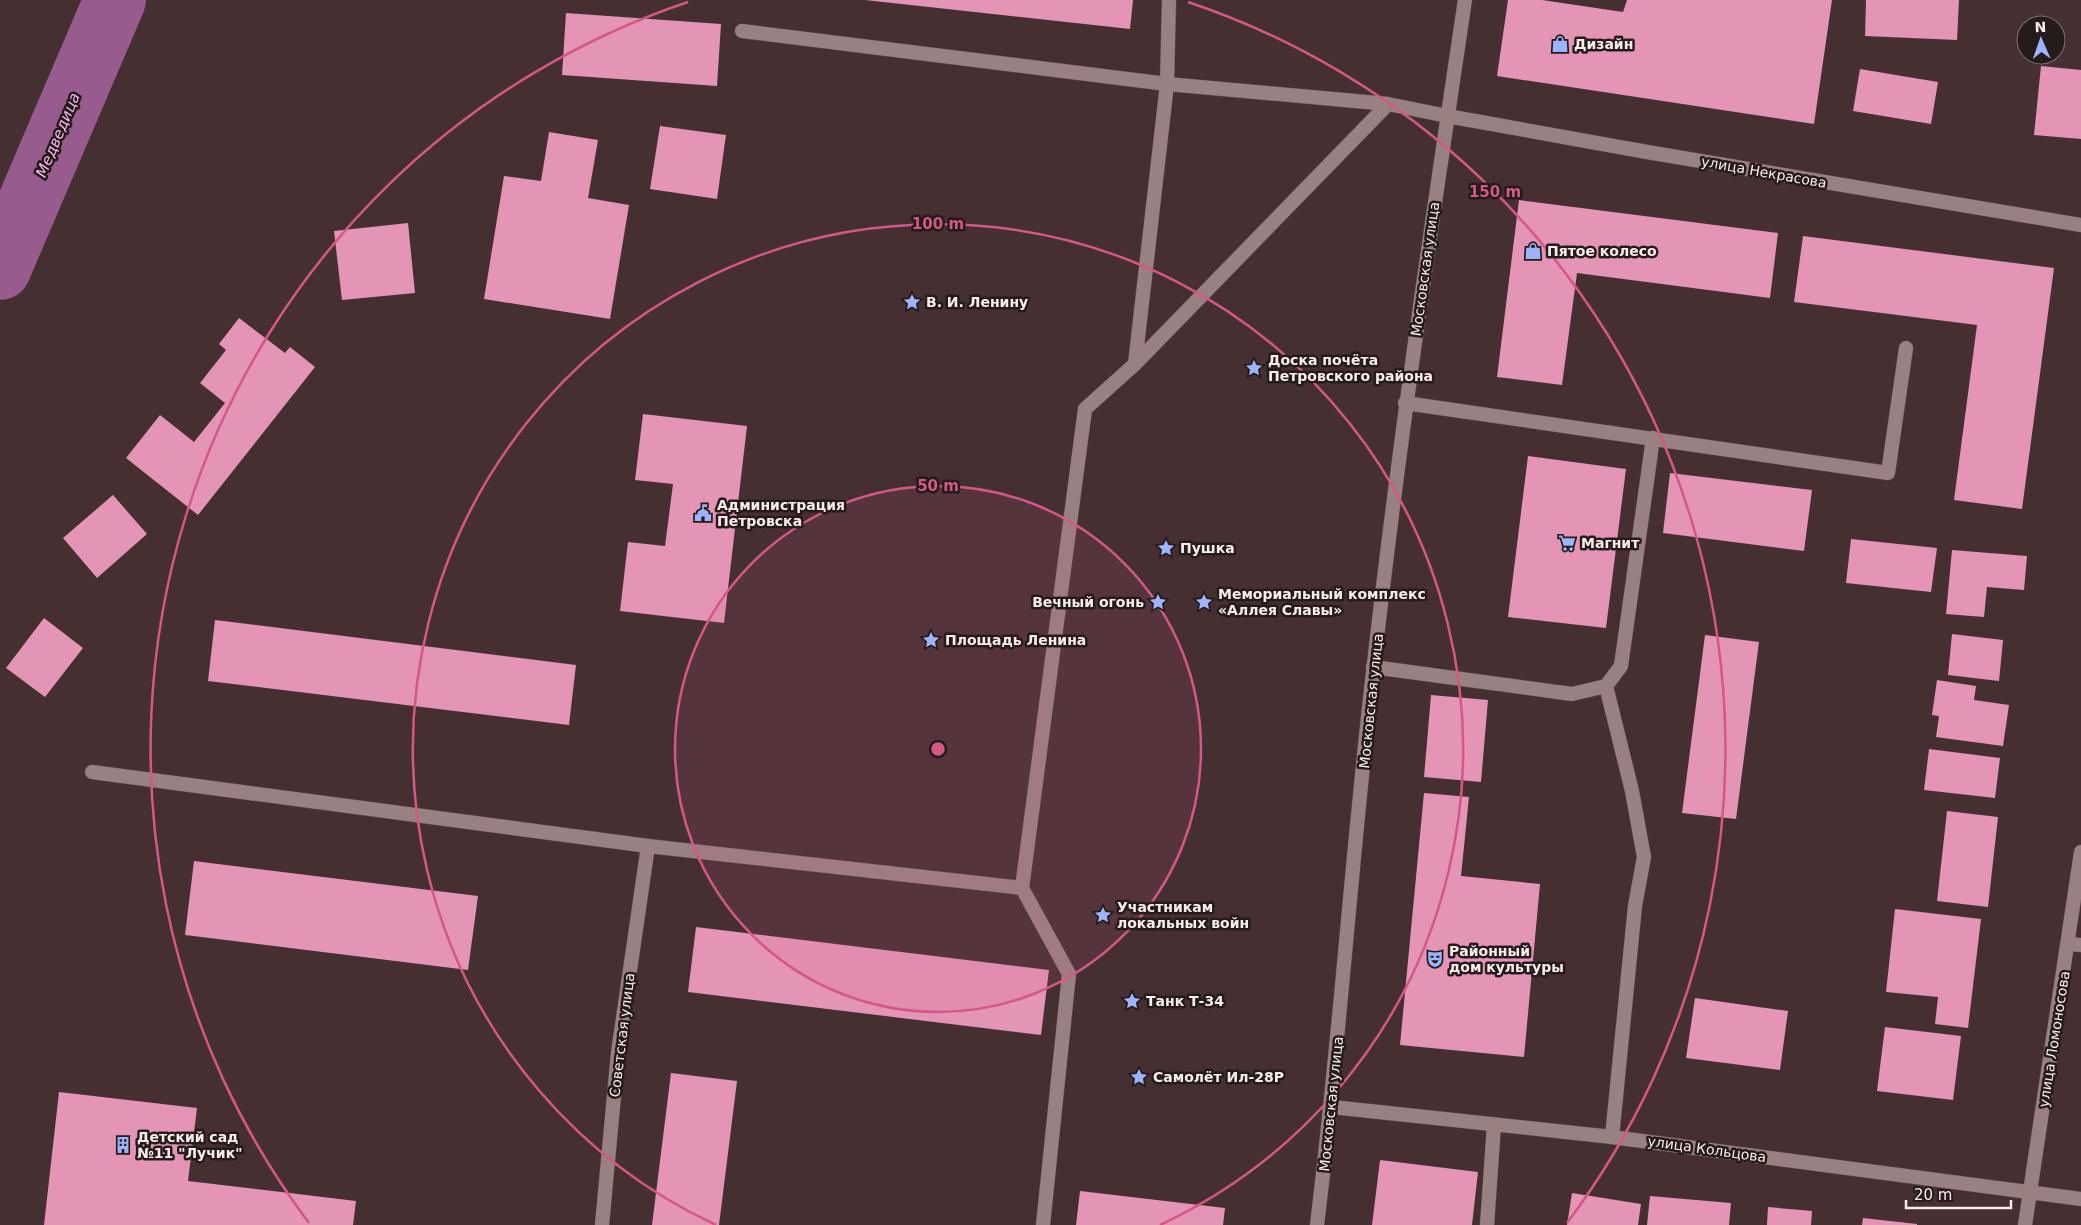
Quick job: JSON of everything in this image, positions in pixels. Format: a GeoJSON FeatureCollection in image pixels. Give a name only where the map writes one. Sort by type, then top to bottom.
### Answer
{"type":"FeatureCollection","features":[{"type":"Feature","properties":{"kind":"street"},"geometry":{"type":"LineString","coordinates":[[1135,364],[1167,84],[1169,0]]}},
{"type":"Feature","properties":{"kind":"street","name":"Московская улица"},"geometry":{"type":"LineString","coordinates":[[1317,1225],[1332,1107],[1374,667],[1405,403],[1465,0]]}},
{"type":"Feature","properties":{"kind":"street","name":"улица Некрасова"},"geometry":{"type":"LineString","coordinates":[[742,31],[1167,84],[1388,104],[1647,152],[2081,225]]}},
{"type":"Feature","properties":{"kind":"street"},"geometry":{"type":"LineString","coordinates":[[1043,1225],[1069,974],[1022,888],[1084,409],[1135,364],[1388,104]]}},
{"type":"Feature","properties":{"kind":"street"},"geometry":{"type":"LineString","coordinates":[[1405,403],[1888,473],[1906,348]]}},
{"type":"Feature","properties":{"kind":"street"},"geometry":{"type":"LineString","coordinates":[[1374,667],[1572,694],[1606,686],[1621,666],[1652,438]]}},
{"type":"Feature","properties":{"kind":"street"},"geometry":{"type":"LineString","coordinates":[[1606,686],[1632,791],[1644,857],[1635,906],[1612,1137]]}},
{"type":"Feature","properties":{"kind":"street"},"geometry":{"type":"LineString","coordinates":[[92,772],[648,846],[1022,888]]}},
{"type":"Feature","properties":{"kind":"street","name":"Советская улица"},"geometry":{"type":"LineString","coordinates":[[602,1225],[618,1053],[648,846]]}},
{"type":"Feature","properties":{"kind":"street","name":"улица Ломоносова"},"geometry":{"type":"LineString","coordinates":[[2025,1225],[2029,1192],[2075,944],[2081,852]]}},
{"type":"Feature","properties":{"kind":"street","name":"улица Кольцова"},"geometry":{"type":"LineString","coordinates":[[1332,1107],[1612,1137],[2081,1199]]}},
{"type":"Feature","properties":{"kind":"street"},"geometry":{"type":"LineString","coordinates":[[1487,1225],[1494,1125]]}},
{"type":"Feature","properties":{"kind":"building"},"geometry":{"type":"Polygon","coordinates":[[[865,0],[1133,0],[1130,29],[865,0]]]}},
{"type":"Feature","properties":{"kind":"building"},"geometry":{"type":"Polygon","coordinates":[[[1508,0],[1542,0],[1623,12],[1627,0],[1832,0],[1814,124],[1497,76],[1508,0]]]}},
{"type":"Feature","properties":{"kind":"building"},"geometry":{"type":"Polygon","coordinates":[[[1866,0],[1959,0],[1957,40],[1865,36],[1866,0]]]}},
{"type":"Feature","properties":{"kind":"building"},"geometry":{"type":"Polygon","coordinates":[[[566,13],[721,24],[717,86],[562,75],[566,13]]]}},
{"type":"Feature","properties":{"kind":"building"},"geometry":{"type":"Polygon","coordinates":[[[2041,66],[2081,70],[2081,139],[2034,135],[2041,66]]]}},
{"type":"Feature","properties":{"kind":"building"},"geometry":{"type":"Polygon","coordinates":[[[1860,69],[1938,82],[1931,124],[1853,111],[1860,69]]]}},
{"type":"Feature","properties":{"kind":"building"},"geometry":{"type":"Polygon","coordinates":[[[660,126],[726,135],[717,199],[650,189],[660,126]]]}},
{"type":"Feature","properties":{"kind":"building"},"geometry":{"type":"Polygon","coordinates":[[[549,132],[598,140],[588,198],[629,205],[610,319],[484,299],[504,176],[541,181],[549,132]]]}},
{"type":"Feature","properties":{"kind":"building"},"geometry":{"type":"Polygon","coordinates":[[[1519,200],[1778,233],[1770,298],[1577,273],[1562,385],[1497,377],[1519,200]]]}},
{"type":"Feature","properties":{"kind":"building"},"geometry":{"type":"Polygon","coordinates":[[[408,223],[415,293],[342,300],[334,231],[408,223]]]}},
{"type":"Feature","properties":{"kind":"building"},"geometry":{"type":"Polygon","coordinates":[[[1803,236],[2054,268],[2022,509],[1954,500],[1977,325],[1794,302],[1803,236]]]}},
{"type":"Feature","properties":{"kind":"building"},"geometry":{"type":"Polygon","coordinates":[[[239,318],[285,353],[290,347],[315,367],[198,515],[126,458],[160,415],[194,442],[225,403],[200,383],[226,350],[219,344],[239,318]]]}},
{"type":"Feature","properties":{"kind":"building","name":"Администрация Петровска"},"geometry":{"type":"Polygon","coordinates":[[[643,414],[747,426],[724,623],[620,611],[628,542],[665,546],[673,484],[635,480],[643,414]]]}},
{"type":"Feature","properties":{"kind":"building","name":"Магнит"},"geometry":{"type":"Polygon","coordinates":[[[1528,456],[1626,469],[1606,628],[1508,617],[1528,456]]]}},
{"type":"Feature","properties":{"kind":"building"},"geometry":{"type":"Polygon","coordinates":[[[1670,473],[1812,490],[1804,551],[1663,533],[1670,473]]]}},
{"type":"Feature","properties":{"kind":"building"},"geometry":{"type":"Polygon","coordinates":[[[113,495],[147,534],[97,578],[63,538],[113,495]]]}},
{"type":"Feature","properties":{"kind":"building"},"geometry":{"type":"Polygon","coordinates":[[[1851,539],[1937,548],[1931,592],[1846,583],[1851,539]]]}},
{"type":"Feature","properties":{"kind":"building"},"geometry":{"type":"Polygon","coordinates":[[[1952,550],[2027,556],[2024,590],[1987,587],[1984,617],[1946,614],[1952,550]]]}},
{"type":"Feature","properties":{"kind":"building"},"geometry":{"type":"Polygon","coordinates":[[[44,618],[83,648],[45,697],[6,668],[44,618]]]}},
{"type":"Feature","properties":{"kind":"building"},"geometry":{"type":"Polygon","coordinates":[[[215,620],[576,665],[569,725],[208,681],[215,620]]]}},
{"type":"Feature","properties":{"kind":"building"},"geometry":{"type":"Polygon","coordinates":[[[1952,634],[2003,640],[1999,681],[1948,675],[1952,634]]]}},
{"type":"Feature","properties":{"kind":"building"},"geometry":{"type":"Polygon","coordinates":[[[1705,635],[1759,642],[1736,819],[1682,813],[1705,635]]]}},
{"type":"Feature","properties":{"kind":"building"},"geometry":{"type":"Polygon","coordinates":[[[1937,680],[1976,686],[1974,700],[2009,705],[2003,746],[1936,737],[1939,716],[1932,715],[1937,680]]]}},
{"type":"Feature","properties":{"kind":"building"},"geometry":{"type":"Polygon","coordinates":[[[1431,695],[1488,700],[1481,782],[1424,777],[1431,695]]]}},
{"type":"Feature","properties":{"kind":"building"},"geometry":{"type":"Polygon","coordinates":[[[1929,749],[2000,758],[1995,798],[1924,790],[1929,749]]]}},
{"type":"Feature","properties":{"kind":"building"},"geometry":{"type":"Polygon","coordinates":[[[1424,793],[1469,797],[1461,876],[1540,884],[1524,1057],[1400,1045],[1424,793]]]}},
{"type":"Feature","properties":{"kind":"building"},"geometry":{"type":"Polygon","coordinates":[[[1947,811],[1998,817],[1988,907],[1937,901],[1947,811]]]}},
{"type":"Feature","properties":{"kind":"building"},"geometry":{"type":"Polygon","coordinates":[[[194,861],[478,896],[468,970],[185,935],[194,861]]]}},
{"type":"Feature","properties":{"kind":"building"},"geometry":{"type":"Polygon","coordinates":[[[1895,909],[1981,919],[1968,1028],[1935,1024],[1938,997],[1886,992],[1895,909]]]}},
{"type":"Feature","properties":{"kind":"building"},"geometry":{"type":"Polygon","coordinates":[[[696,927],[1049,970],[1041,1035],[688,992],[696,927]]]}},
{"type":"Feature","properties":{"kind":"building"},"geometry":{"type":"Polygon","coordinates":[[[1695,998],[1788,1011],[1780,1070],[1686,1058],[1695,998]]]}},
{"type":"Feature","properties":{"kind":"building"},"geometry":{"type":"Polygon","coordinates":[[[1885,1027],[1961,1036],[1953,1100],[1877,1091],[1885,1027]]]}},
{"type":"Feature","properties":{"kind":"building"},"geometry":{"type":"Polygon","coordinates":[[[671,1073],[737,1081],[719,1225],[652,1225],[671,1073]]]}},
{"type":"Feature","properties":{"kind":"building","name":"Детский сад №11 \"Лучик\""},"geometry":{"type":"Polygon","coordinates":[[[59,1092],[197,1108],[188,1181],[356,1201],[353,1225],[44,1225],[59,1092]]]}},
{"type":"Feature","properties":{"kind":"building"},"geometry":{"type":"Polygon","coordinates":[[[1380,1160],[1478,1172],[1472,1225],[1372,1225],[1380,1160]]]}},
{"type":"Feature","properties":{"kind":"building"},"geometry":{"type":"Polygon","coordinates":[[[1080,1191],[1225,1208],[1223,1225],[1076,1225],[1080,1191]]]}},
{"type":"Feature","properties":{"kind":"building"},"geometry":{"type":"Polygon","coordinates":[[[1572,1193],[1641,1204],[1638,1225],[1567,1225],[1572,1193]]]}},
{"type":"Feature","properties":{"kind":"building"},"geometry":{"type":"Polygon","coordinates":[[[1650,1196],[1731,1203],[1729,1225],[1647,1225],[1650,1196]]]}},
{"type":"Feature","properties":{"kind":"building"},"geometry":{"type":"Polygon","coordinates":[[[1768,1207],[1812,1211],[1811,1225],[1767,1225],[1768,1207]]]}},
{"type":"Feature","properties":{"kind":"building"},"geometry":{"type":"Polygon","coordinates":[[[1863,1218],[1917,1224],[1917,1225],[1862,1225],[1863,1218]]]}},
{"type":"Feature","properties":{"kind":"waterway","name":"Медведица"},"geometry":{"type":"LineString","coordinates":[[0,269],[115,0]]}},
{"type":"Feature","properties":{"kind":"place","name":"Дизайн"},"geometry":{"type":"Point","coordinates":[1560,44]}},
{"type":"Feature","properties":{"kind":"place","name":"Пятое колесо"},"geometry":{"type":"Point","coordinates":[1533,251]}},
{"type":"Feature","properties":{"kind":"place","name":"В. И. Ленину"},"geometry":{"type":"Point","coordinates":[912,302]}},
{"type":"Feature","properties":{"kind":"place","name":"Доска почёта Петровского района"},"geometry":{"type":"Point","coordinates":[1254,368]}},
{"type":"Feature","properties":{"kind":"place","name":"Администрация Петровска"},"geometry":{"type":"Point","coordinates":[703,513]}},
{"type":"Feature","properties":{"kind":"place","name":"Магнит"},"geometry":{"type":"Point","coordinates":[1567,543]}},
{"type":"Feature","properties":{"kind":"place","name":"Пушка"},"geometry":{"type":"Point","coordinates":[1166,548]}},
{"type":"Feature","properties":{"kind":"place","name":"Вечный огонь"},"geometry":{"type":"Point","coordinates":[1158,602]}},
{"type":"Feature","properties":{"kind":"place","name":"Мемориальный комплекс «Аллея Славы»"},"geometry":{"type":"Point","coordinates":[1204,602]}},
{"type":"Feature","properties":{"kind":"place","name":"Площадь Ленина"},"geometry":{"type":"Point","coordinates":[931,640]}},
{"type":"Feature","properties":{"kind":"place","name":"Участникам локальных войн"},"geometry":{"type":"Point","coordinates":[1103,915]}},
{"type":"Feature","properties":{"kind":"place","name":"Районный дом культуры"},"geometry":{"type":"Point","coordinates":[1435,959]}},
{"type":"Feature","properties":{"kind":"place","name":"Танк Т-34"},"geometry":{"type":"Point","coordinates":[1132,1001]}},
{"type":"Feature","properties":{"kind":"place","name":"Самолёт Ил-28Р"},"geometry":{"type":"Point","coordinates":[1139,1077]}},
{"type":"Feature","properties":{"kind":"place","name":"Детский сад №11 \"Лучик\""},"geometry":{"type":"Point","coordinates":[123,1145]}}]}
